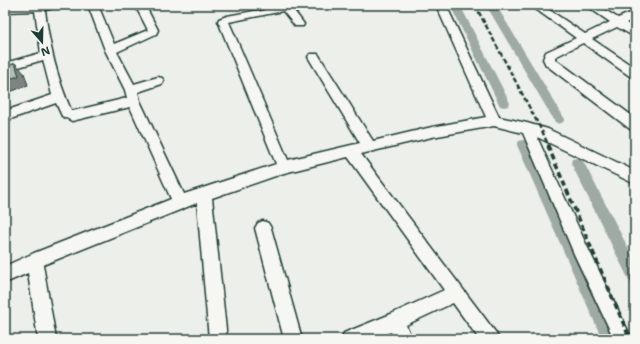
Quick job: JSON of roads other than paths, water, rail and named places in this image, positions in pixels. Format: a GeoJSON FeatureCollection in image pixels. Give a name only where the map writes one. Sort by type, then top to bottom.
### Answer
{"type":"FeatureCollection","features":[{"type":"Feature","properties":{"kind":"street"},"geometry":{"type":"LineString","coordinates":[[5,9],[55,5]]}},
{"type":"Feature","properties":{"kind":"street"},"geometry":{"type":"LineString","coordinates":[[93,5],[111,50],[180,202]]}},
{"type":"Feature","properties":{"kind":"street"},"geometry":{"type":"LineString","coordinates":[[111,50],[152,32],[153,30],[140,5]]}},
{"type":"Feature","properties":{"kind":"street"},"geometry":{"type":"LineString","coordinates":[[441,5],[494,121]]}},
{"type":"Feature","properties":{"kind":"street"},"geometry":{"type":"LineString","coordinates":[[535,5],[635,74]]}},
{"type":"Feature","properties":{"kind":"street"},"geometry":{"type":"LineString","coordinates":[[590,5],[635,33]]}},
{"type":"Feature","properties":{"kind":"street"},"geometry":{"type":"LineString","coordinates":[[40,6],[43,32],[48,55],[59,97],[66,113],[72,116],[132,95],[158,81]]}},
{"type":"Feature","properties":{"kind":"street"},"geometry":{"type":"LineString","coordinates":[[284,167],[223,21],[285,8],[298,24]]}},
{"type":"Feature","properties":{"kind":"street"},"geometry":{"type":"LineString","coordinates":[[635,14],[585,40],[550,55],[549,59],[550,62],[635,125]]}},
{"type":"Feature","properties":{"kind":"street"},"geometry":{"type":"LineString","coordinates":[[5,67],[48,55]]}},
{"type":"Feature","properties":{"kind":"street"},"geometry":{"type":"LineString","coordinates":[[314,57],[369,146]]}},
{"type":"Feature","properties":{"kind":"street"},"geometry":{"type":"LineString","coordinates":[[5,116],[59,97]]}},
{"type":"Feature","properties":{"kind":"street"},"geometry":{"type":"LineString","coordinates":[[5,275],[180,202],[284,167],[369,146],[494,121],[543,133],[635,178]]}},
{"type":"Feature","properties":{"kind":"street"},"geometry":{"type":"LineString","coordinates":[[527,128],[580,249],[623,339]]}},
{"type":"Feature","properties":{"kind":"street"},"geometry":{"type":"LineString","coordinates":[[351,151],[490,339]]}},
{"type":"Feature","properties":{"kind":"street"},"geometry":{"type":"LineString","coordinates":[[204,195],[218,339]]}},
{"type":"Feature","properties":{"kind":"street"},"geometry":{"type":"LineString","coordinates":[[263,228],[293,339]]}},
{"type":"Feature","properties":{"kind":"street"},"geometry":{"type":"LineString","coordinates":[[34,262],[47,339]]}},
{"type":"Feature","properties":{"kind":"street"},"geometry":{"type":"LineString","coordinates":[[350,339],[396,321],[456,293]]}},
{"type":"Feature","properties":{"kind":"street"},"geometry":{"type":"LineString","coordinates":[[396,321],[404,339]]}},
{"type":"Feature","properties":{"kind":"waterway"},"geometry":{"type":"LineString","coordinates":[[455,5],[504,103]]}},
{"type":"Feature","properties":{"kind":"waterway"},"geometry":{"type":"LineString","coordinates":[[491,5],[559,119]]}},
{"type":"Feature","properties":{"kind":"waterway"},"geometry":{"type":"LineString","coordinates":[[523,145],[610,339]]}},
{"type":"Feature","properties":{"kind":"waterway"},"geometry":{"type":"LineString","coordinates":[[577,163],[635,277]]}},
{"type":"Feature","properties":{"kind":"railway"},"geometry":{"type":"LineString","coordinates":[[475,5],[549,147]]}},
{"type":"Feature","properties":{"kind":"railway"},"geometry":{"type":"LineString","coordinates":[[548,146],[630,339]]}}]}
